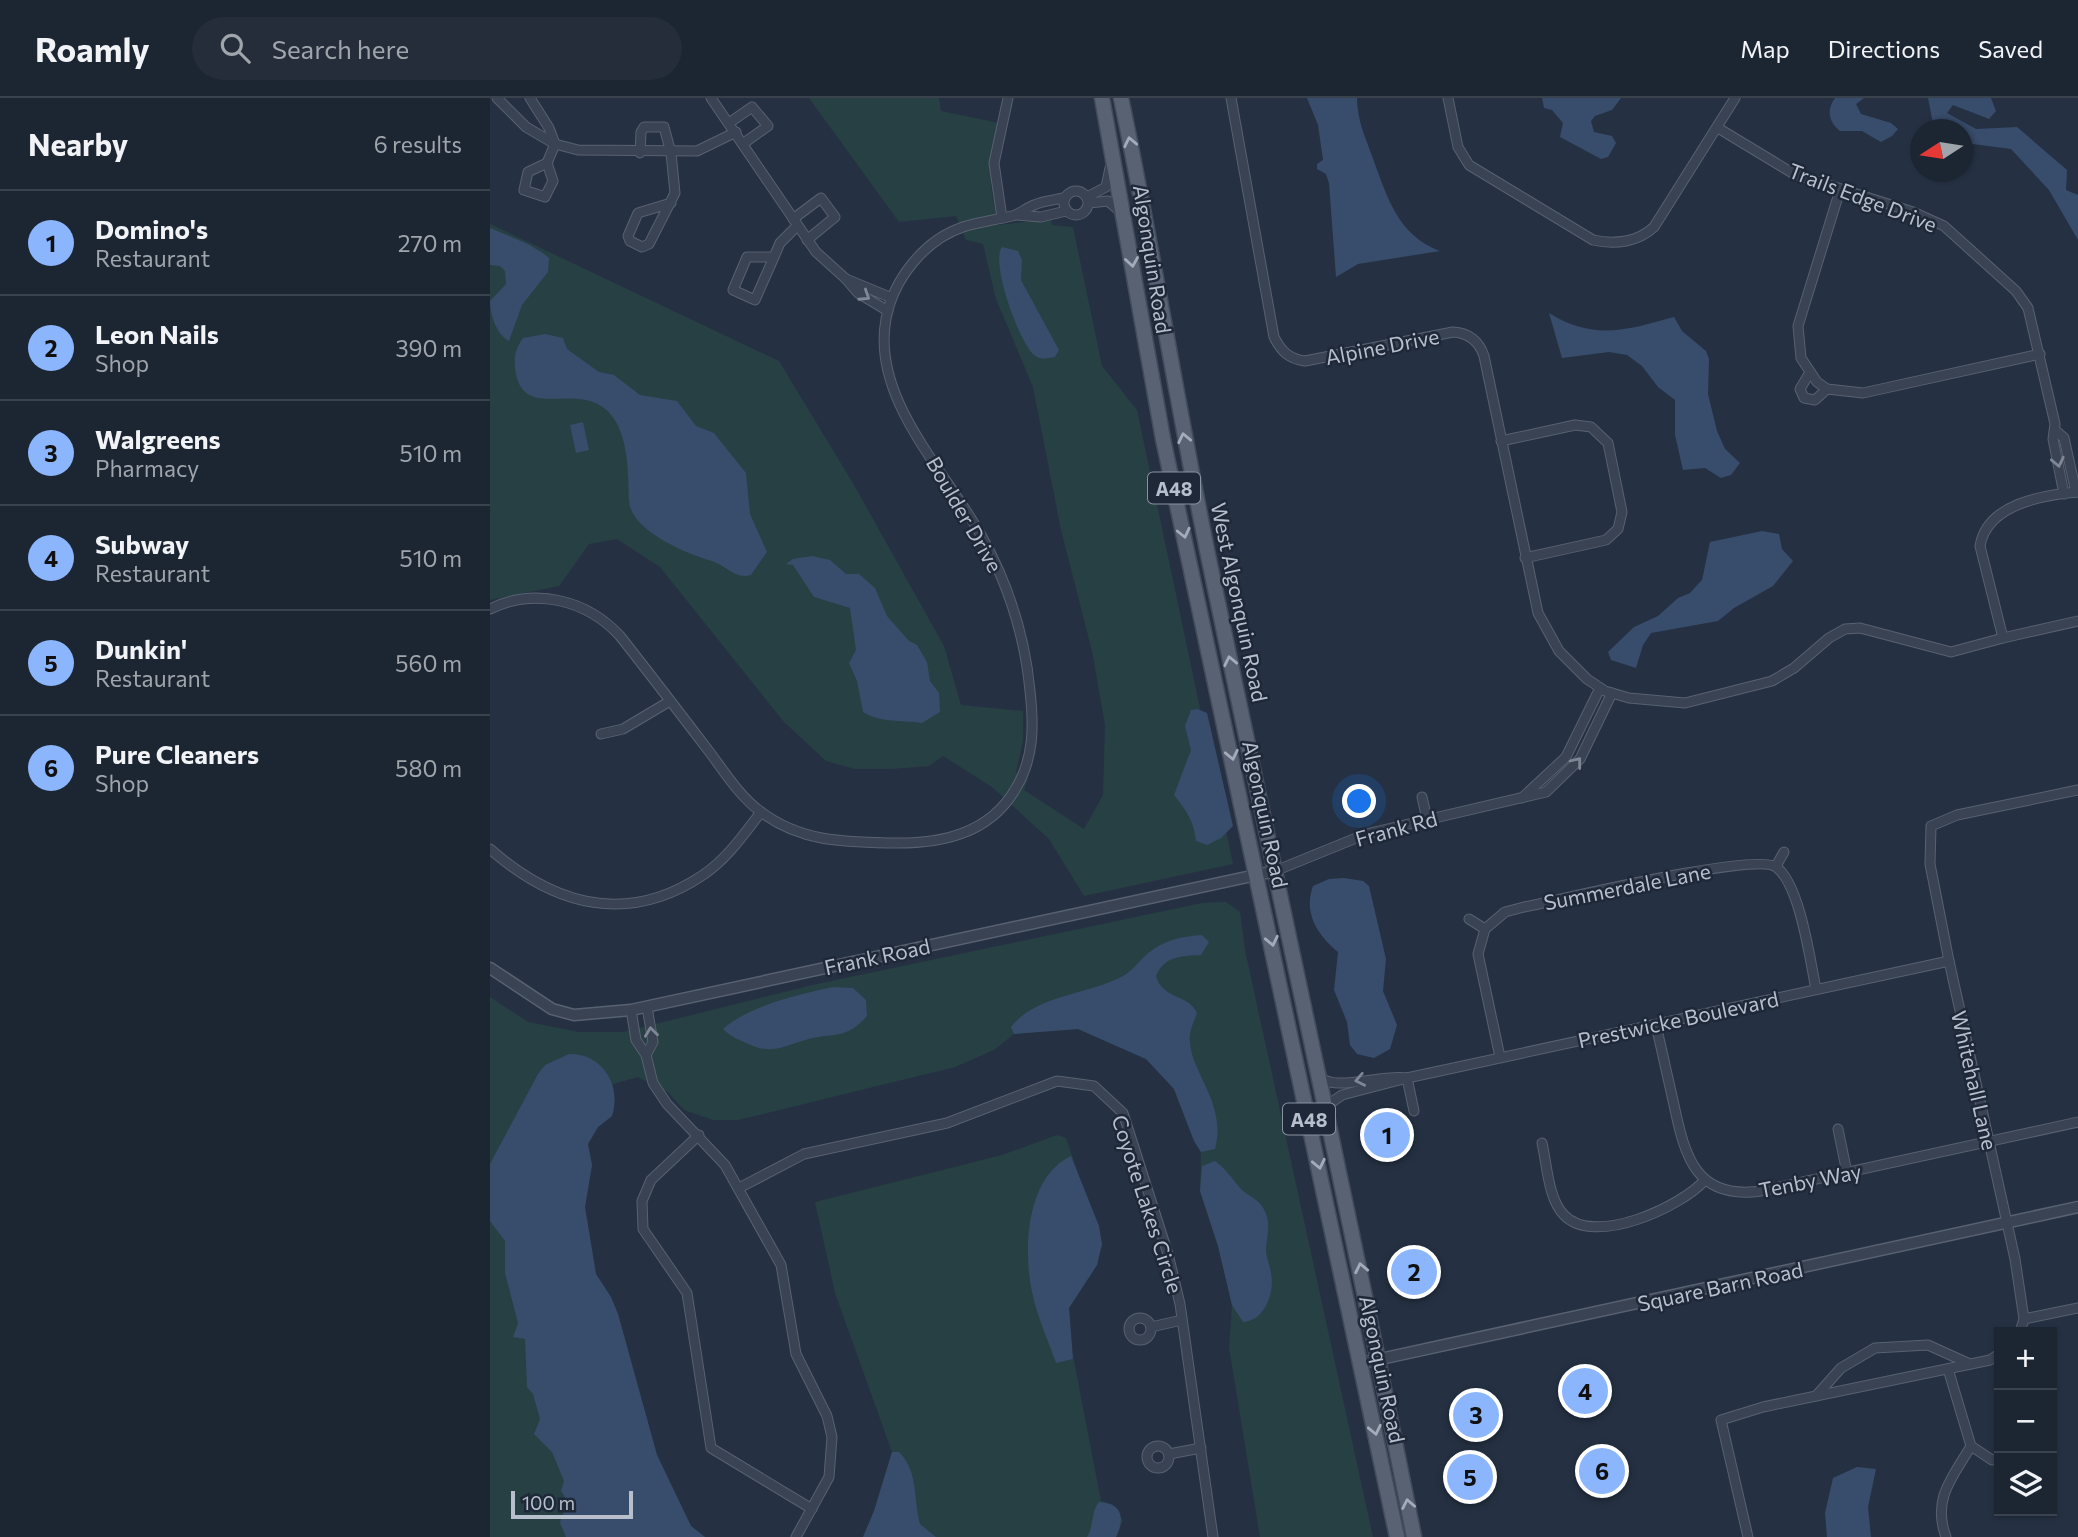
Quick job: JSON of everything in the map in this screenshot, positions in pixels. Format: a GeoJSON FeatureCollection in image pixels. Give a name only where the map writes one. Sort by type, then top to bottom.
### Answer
{"type":"FeatureCollection","features":[{"type":"Feature","properties":{"kind":"main road","name":"Algonquin Road"},"geometry":{"type":"LineString","coordinates":[[1102,98],[1163,439],[1397,1537]]}},
{"type":"Feature","properties":{"kind":"main road","name":"West Algonquin Road"},"geometry":{"type":"LineString","coordinates":[[1121,98],[1182,425],[1380,1359]]}},
{"type":"Feature","properties":{"kind":"main road","name":"Algonquin Road"},"geometry":{"type":"LineString","coordinates":[[1380,1359],[1414,1537]]}},
{"type":"Feature","properties":{"kind":"street"},"geometry":{"type":"LineString","coordinates":[[530,98],[549,128],[555,144],[547,163]]}},
{"type":"Feature","properties":{"kind":"street"},"geometry":{"type":"LineString","coordinates":[[711,98],[807,240],[858,293],[888,311]]}},
{"type":"Feature","properties":{"kind":"street"},"geometry":{"type":"LineString","coordinates":[[1002,218],[994,163],[1008,98]]}},
{"type":"Feature","properties":{"kind":"street","name":"Boulder Drive"},"geometry":{"type":"LineString","coordinates":[[490,609],[514,600],[534,597],[559,600],[583,608],[616,632],[736,787],[761,812],[801,834],[825,840],[939,842],[983,824],[1001,808],[1018,786],[1029,758],[1032,730],[1030,685],[1013,608],[977,527],[895,396],[884,355],[888,311],[906,272],[933,244],[962,227],[1016,215],[1041,217],[1066,211],[1081,214],[1088,200],[1102,191],[1110,177],[1095,98]]}},
{"type":"Feature","properties":{"kind":"street","name":"Alpine Drive"},"geometry":{"type":"LineString","coordinates":[[1231,98],[1274,337],[1280,347],[1287,355],[1305,360],[1447,332],[1465,334],[1477,343],[1482,351],[1538,613],[1546,631],[1565,658],[1600,688],[1642,701],[1685,703],[1772,681],[1794,668],[1829,638],[1845,629],[1860,628],[1951,652],[2078,621]]}},
{"type":"Feature","properties":{"kind":"street"},"geometry":{"type":"LineString","coordinates":[[1448,98],[1458,147],[1469,165],[1593,240],[1603,243],[1637,238],[1654,227],[1735,98]]}},
{"type":"Feature","properties":{"kind":"street"},"geometry":{"type":"LineString","coordinates":[[500,99],[526,127],[555,144],[579,150],[640,153],[697,151],[736,132]]}},
{"type":"Feature","properties":{"kind":"street"},"geometry":{"type":"LineString","coordinates":[[729,123],[752,107],[768,126],[744,144]]}},
{"type":"Feature","properties":{"kind":"street"},"geometry":{"type":"LineString","coordinates":[[640,153],[640,132],[644,127],[664,127],[671,153],[676,193],[649,244],[642,247],[629,241],[628,236],[638,213],[671,202]]}},
{"type":"Feature","properties":{"kind":"street","name":"Trails Edge Drive"},"geometry":{"type":"LineString","coordinates":[[1718,128],[1794,174],[1913,212],[1944,226],[2016,291],[2028,308],[2040,354],[2056,431],[2053,439],[2064,494]]}},
{"type":"Feature","properties":{"kind":"street","name":"Boulder Drive"},"geometry":{"type":"LineString","coordinates":[[1016,215],[1035,204],[1064,198],[1077,190],[1088,200],[1108,201],[1125,217]]}},
{"type":"Feature","properties":{"kind":"street"},"geometry":{"type":"LineString","coordinates":[[1840,190],[1798,326],[1798,348],[1809,374],[1827,389],[1863,393],[2040,354]]}},
{"type":"Feature","properties":{"kind":"street"},"geometry":{"type":"LineString","coordinates":[[774,257],[747,257],[733,290],[755,300],[774,257],[780,243],[795,222],[821,198],[835,217],[807,240]]}},
{"type":"Feature","properties":{"kind":"street"},"geometry":{"type":"LineString","coordinates":[[1064,198],[1066,211]]}},
{"type":"Feature","properties":{"kind":"street"},"geometry":{"type":"LineString","coordinates":[[846,279],[892,298]]}},
{"type":"Feature","properties":{"kind":"street"},"geometry":{"type":"LineString","coordinates":[[1809,374],[1800,389],[1804,398],[1815,400],[1827,389]]}},
{"type":"Feature","properties":{"kind":"street"},"geometry":{"type":"LineString","coordinates":[[1501,441],[1575,425],[1591,427],[1608,443],[1622,513],[1618,529],[1606,540],[1525,558]]}},
{"type":"Feature","properties":{"kind":"street","name":"Trails Edge Drive"},"geometry":{"type":"LineString","coordinates":[[2056,431],[2064,439],[2077,492]]}},
{"type":"Feature","properties":{"kind":"street"},"geometry":{"type":"LineString","coordinates":[[2003,638],[1980,545],[1982,532],[1999,512],[2077,492]]}},
{"type":"Feature","properties":{"kind":"street"},"geometry":{"type":"LineString","coordinates":[[1522,799],[1566,757],[1600,688]]}},
{"type":"Feature","properties":{"kind":"street","name":"Frank Rd"},"geometry":{"type":"LineString","coordinates":[[1275,871],[1366,834],[1546,792],[1580,759],[1612,693]]}},
{"type":"Feature","properties":{"kind":"street"},"geometry":{"type":"LineString","coordinates":[[601,734],[623,729],[670,701]]}},
{"type":"Feature","properties":{"kind":"street","name":"Whitehall Lane"},"geometry":{"type":"LineString","coordinates":[[2022,1327],[2024,1319],[2015,1259],[1930,864],[1931,826],[1957,815],[2078,790]]}},
{"type":"Feature","properties":{"kind":"street"},"geometry":{"type":"LineString","coordinates":[[1422,797],[1427,819]]}},
{"type":"Feature","properties":{"kind":"street"},"geometry":{"type":"LineString","coordinates":[[490,849],[519,874],[553,893],[593,904],[637,902],[671,892],[704,875],[729,853],[761,812]]}},
{"type":"Feature","properties":{"kind":"street"},"geometry":{"type":"LineString","coordinates":[[1784,852],[1776,866],[1793,894],[1816,989]]}},
{"type":"Feature","properties":{"kind":"street","name":"Summerdale Lane"},"geometry":{"type":"LineString","coordinates":[[1485,929],[1505,912],[1524,907],[1733,866],[1759,862],[1776,866]]}},
{"type":"Feature","properties":{"kind":"street","name":"Frank Road"},"geometry":{"type":"LineString","coordinates":[[490,968],[552,1009],[574,1015],[631,1010],[1275,871]]}},
{"type":"Feature","properties":{"kind":"street"},"geometry":{"type":"LineString","coordinates":[[1469,919],[1485,929],[1478,954],[1500,1057]]}},
{"type":"Feature","properties":{"kind":"street","name":"Prestwicke Boulevard"},"geometry":{"type":"LineString","coordinates":[[1325,1107],[1342,1095],[1407,1078],[1949,961]]}},
{"type":"Feature","properties":{"kind":"street"},"geometry":{"type":"LineString","coordinates":[[644,1054],[653,1042],[647,1007]]}},
{"type":"Feature","properties":{"kind":"street"},"geometry":{"type":"LineString","coordinates":[[631,1010],[636,1040],[644,1054],[653,1083],[667,1104],[725,1165],[781,1265],[796,1354],[827,1416],[832,1437],[829,1478],[796,1537]]}},
{"type":"Feature","properties":{"kind":"street"},"geometry":{"type":"LineString","coordinates":[[1542,1143],[1559,1210],[1581,1225],[1604,1226],[1661,1212],[1689,1196],[1705,1180],[1688,1158],[1682,1143],[1656,1025]]}},
{"type":"Feature","properties":{"kind":"street","name":"Prestwicke Boulevard"},"geometry":{"type":"LineString","coordinates":[[1318,1072],[1322,1080],[1330,1084],[1393,1075],[1407,1078]]}},
{"type":"Feature","properties":{"kind":"street"},"geometry":{"type":"LineString","coordinates":[[1407,1078],[1414,1111]]}},
{"type":"Feature","properties":{"kind":"street","name":"Coyote Lakes Circle"},"geometry":{"type":"LineString","coordinates":[[739,1188],[804,1154],[947,1123],[1057,1081],[1094,1086],[1123,1112],[1168,1254],[1182,1320],[1213,1537]]}},
{"type":"Feature","properties":{"kind":"street","name":"Tenby Way"},"geometry":{"type":"LineString","coordinates":[[1705,1180],[1725,1190],[1746,1193],[2078,1122]]}},
{"type":"Feature","properties":{"kind":"street"},"geometry":{"type":"LineString","coordinates":[[1838,1129],[1847,1173]]}},
{"type":"Feature","properties":{"kind":"street"},"geometry":{"type":"LineString","coordinates":[[699,1135],[650,1180],[642,1201],[643,1229],[687,1293],[711,1448],[812,1509]]}},
{"type":"Feature","properties":{"kind":"street","name":"Square Barn Road"},"geometry":{"type":"LineString","coordinates":[[1362,1363],[2078,1207]]}},
{"type":"Feature","properties":{"kind":"street"},"geometry":{"type":"LineString","coordinates":[[2024,1319],[2078,1308]]}},
{"type":"Feature","properties":{"kind":"street"},"geometry":{"type":"LineString","coordinates":[[1151,1326],[1182,1320]]}},
{"type":"Feature","properties":{"kind":"street"},"geometry":{"type":"LineString","coordinates":[[1816,1396],[1842,1368],[1875,1348],[1928,1345],[1970,1364]]}},
{"type":"Feature","properties":{"kind":"street"},"geometry":{"type":"LineString","coordinates":[[1748,1537],[1721,1420],[1763,1407],[1948,1369],[1994,1356]]}},
{"type":"Feature","properties":{"kind":"street"},"geometry":{"type":"LineString","coordinates":[[1948,1369],[1971,1446],[1994,1460]]}},
{"type":"Feature","properties":{"kind":"street"},"geometry":{"type":"LineString","coordinates":[[1946,1537],[1941,1524],[1942,1494],[1971,1446]]}},
{"type":"Feature","properties":{"kind":"street"},"geometry":{"type":"LineString","coordinates":[[1169,1454],[1201,1448]]}},
{"type":"Feature","properties":{"kind":"green space"},"geometry":{"type":"Polygon","coordinates":[[[809,98],[939,98],[941,111],[999,123],[990,162],[998,225],[1051,219],[1052,225],[1073,227],[1102,366],[1137,410],[1233,864],[1084,896],[1049,839],[992,787],[943,756],[929,766],[892,769],[855,769],[826,761],[784,722],[660,567],[617,539],[589,544],[559,586],[490,600],[490,224],[779,361],[854,485],[944,646],[961,705],[1023,711],[1023,741],[1016,773],[1028,779],[1024,790],[1084,829],[1103,795],[1105,725],[1092,651],[1061,530],[1033,387],[996,299],[983,244],[966,240],[956,216],[899,222],[809,98]]]}},
{"type":"Feature","properties":{"kind":"green space"},"geometry":{"type":"Polygon","coordinates":[[[1226,902],[1240,912],[1245,950],[1373,1537],[1260,1537],[1229,1347],[1232,1305],[1218,1246],[1200,1191],[1201,1152],[1194,1141],[1174,1089],[1146,1059],[1078,1029],[1014,1034],[994,1050],[955,1067],[738,1120],[713,1120],[684,1110],[668,1092],[638,1077],[613,1084],[612,1116],[598,1127],[588,1144],[592,1165],[585,1207],[596,1275],[611,1297],[618,1314],[657,1455],[691,1526],[705,1537],[490,1537],[490,997],[528,1022],[579,1032],[623,1032],[817,984],[1202,903],[1226,902]]]}},
{"type":"Feature","properties":{"kind":"green space"},"geometry":{"type":"Polygon","coordinates":[[[1057,1135],[1066,1138],[1102,1244],[1097,1265],[1069,1308],[1068,1330],[1101,1501],[1108,1503],[1123,1520],[1116,1537],[863,1537],[892,1452],[835,1293],[815,1202],[1002,1155],[1057,1135]]]}},
{"type":"Feature","properties":{"kind":"water"},"geometry":{"type":"Polygon","coordinates":[[[1307,98],[1357,98],[1364,135],[1396,212],[1413,235],[1440,251],[1358,264],[1336,277],[1329,183],[1326,174],[1317,169],[1317,164],[1323,160],[1318,125],[1307,98]]]}},
{"type":"Feature","properties":{"kind":"water"},"geometry":{"type":"Polygon","coordinates":[[[1542,98],[1621,98],[1612,110],[1595,116],[1591,121],[1594,132],[1612,136],[1616,143],[1608,157],[1601,159],[1560,137],[1563,123],[1552,110],[1544,108],[1542,98]]]}},
{"type":"Feature","properties":{"kind":"water"},"geometry":{"type":"Polygon","coordinates":[[[1835,98],[1864,98],[1856,104],[1861,114],[1891,123],[1898,129],[1881,142],[1862,131],[1840,131],[1830,116],[1830,107],[1835,98]]]}},
{"type":"Feature","properties":{"kind":"water"},"geometry":{"type":"Polygon","coordinates":[[[1928,98],[1991,98],[1996,111],[1989,119],[1953,105],[1947,113],[1958,119],[1932,119],[1928,98]]]}},
{"type":"Feature","properties":{"kind":"water"},"geometry":{"type":"Polygon","coordinates":[[[1973,127],[2017,127],[2067,170],[2066,190],[2078,195],[2078,240],[2049,190],[2011,149],[1973,144],[1973,127]]]}},
{"type":"Feature","properties":{"kind":"water"},"geometry":{"type":"Polygon","coordinates":[[[490,228],[529,245],[549,258],[548,272],[522,305],[509,341],[498,329],[491,312],[490,301],[506,284],[505,271],[500,266],[490,265],[490,228]]]}},
{"type":"Feature","properties":{"kind":"water"},"geometry":{"type":"Polygon","coordinates":[[[1002,247],[1018,251],[1022,260],[1021,280],[1059,350],[1055,357],[1037,357],[1021,335],[1003,284],[999,255],[1002,247]]]}},
{"type":"Feature","properties":{"kind":"water"},"geometry":{"type":"Polygon","coordinates":[[[1549,313],[1565,322],[1596,330],[1626,329],[1674,317],[1682,331],[1706,351],[1709,359],[1708,394],[1717,431],[1725,449],[1740,463],[1731,475],[1721,478],[1705,468],[1683,470],[1675,435],[1675,400],[1658,387],[1642,366],[1627,355],[1609,352],[1562,358],[1549,313]]]}},
{"type":"Feature","properties":{"kind":"water"},"geometry":{"type":"Polygon","coordinates":[[[545,334],[563,338],[567,349],[599,372],[614,375],[640,395],[677,401],[696,426],[714,433],[746,473],[750,514],[767,552],[751,575],[735,574],[717,563],[675,547],[639,522],[629,501],[627,461],[620,431],[616,422],[603,408],[589,401],[530,395],[520,386],[515,368],[519,345],[523,338],[545,334]]]}},
{"type":"Feature","properties":{"kind":"water"},"geometry":{"type":"Polygon","coordinates":[[[583,422],[589,450],[576,453],[570,425],[583,422]]]}},
{"type":"Feature","properties":{"kind":"water"},"geometry":{"type":"Polygon","coordinates":[[[1762,531],[1779,534],[1782,549],[1793,561],[1773,586],[1734,608],[1718,621],[1651,633],[1643,645],[1636,668],[1611,660],[1608,652],[1634,627],[1658,616],[1678,598],[1690,593],[1702,580],[1710,542],[1762,531]]]}},
{"type":"Feature","properties":{"kind":"water"},"geometry":{"type":"Polygon","coordinates":[[[812,556],[830,560],[846,574],[859,574],[875,588],[887,616],[909,641],[917,645],[927,662],[930,681],[939,693],[940,712],[922,723],[884,720],[863,712],[857,681],[849,663],[856,650],[850,608],[814,597],[793,565],[786,564],[793,559],[812,556]]]}},
{"type":"Feature","properties":{"kind":"water"},"geometry":{"type":"Polygon","coordinates":[[[1191,710],[1207,713],[1233,826],[1221,838],[1207,845],[1196,841],[1189,816],[1174,795],[1191,750],[1185,726],[1191,710]]]}},
{"type":"Feature","properties":{"kind":"water"},"geometry":{"type":"Polygon","coordinates":[[[1329,879],[1363,881],[1369,886],[1386,959],[1383,991],[1397,1025],[1390,1049],[1374,1058],[1357,1054],[1350,1045],[1347,1022],[1334,990],[1338,952],[1324,938],[1311,915],[1310,896],[1313,886],[1329,879]]]}},
{"type":"Feature","properties":{"kind":"water"},"geometry":{"type":"Polygon","coordinates":[[[1202,935],[1209,942],[1201,955],[1169,961],[1159,969],[1156,976],[1164,989],[1188,1003],[1197,1013],[1191,1031],[1190,1047],[1212,1101],[1217,1132],[1215,1149],[1201,1152],[1194,1141],[1174,1089],[1146,1059],[1078,1029],[1014,1034],[1011,1027],[1022,1016],[1049,1001],[1123,976],[1162,944],[1202,935]]]}},
{"type":"Feature","properties":{"kind":"water"},"geometry":{"type":"Polygon","coordinates":[[[833,987],[853,988],[866,1000],[867,1016],[847,1032],[784,1047],[763,1049],[746,1043],[723,1029],[760,1007],[833,987]]]}},
{"type":"Feature","properties":{"kind":"water"},"geometry":{"type":"Polygon","coordinates":[[[569,1054],[581,1055],[600,1065],[607,1073],[614,1093],[612,1116],[598,1127],[588,1144],[592,1165],[585,1207],[596,1274],[618,1314],[657,1455],[691,1526],[705,1537],[566,1537],[560,1523],[566,1503],[561,1491],[564,1481],[552,1452],[534,1434],[540,1419],[533,1394],[527,1387],[525,1339],[513,1337],[518,1323],[505,1273],[505,1241],[490,1221],[490,1164],[538,1074],[545,1065],[569,1054]]]}},
{"type":"Feature","properties":{"kind":"water"},"geometry":{"type":"Polygon","coordinates":[[[1071,1156],[1099,1226],[1102,1244],[1097,1265],[1069,1308],[1073,1359],[1056,1363],[1032,1292],[1029,1236],[1031,1216],[1045,1180],[1056,1166],[1071,1156]]]}},
{"type":"Feature","properties":{"kind":"water"},"geometry":{"type":"Polygon","coordinates":[[[1215,1161],[1240,1188],[1262,1205],[1267,1219],[1266,1252],[1272,1281],[1270,1297],[1257,1317],[1243,1322],[1232,1305],[1218,1246],[1200,1191],[1202,1166],[1215,1161]]]}},
{"type":"Feature","properties":{"kind":"water"},"geometry":{"type":"Polygon","coordinates":[[[892,1452],[899,1452],[910,1468],[920,1524],[936,1537],[863,1537],[892,1452]]]}},
{"type":"Feature","properties":{"kind":"water"},"geometry":{"type":"Polygon","coordinates":[[[1857,1467],[1876,1469],[1868,1507],[1871,1537],[1827,1537],[1825,1513],[1833,1478],[1857,1467]]]}},
{"type":"Feature","properties":{"kind":"water"},"geometry":{"type":"Polygon","coordinates":[[[1099,1502],[1113,1505],[1120,1513],[1121,1524],[1116,1537],[1087,1537],[1099,1502]]]}},
{"type":"Feature","properties":{"kind":"place","name":"Domino's"},"geometry":{"type":"Point","coordinates":[1387,1135]}},
{"type":"Feature","properties":{"kind":"place","name":"Leon Nails"},"geometry":{"type":"Point","coordinates":[1414,1272]}},
{"type":"Feature","properties":{"kind":"place","name":"Subway"},"geometry":{"type":"Point","coordinates":[1585,1391]}},
{"type":"Feature","properties":{"kind":"place","name":"Walgreens"},"geometry":{"type":"Point","coordinates":[1476,1415]}},
{"type":"Feature","properties":{"kind":"place","name":"Pure Cleaners"},"geometry":{"type":"Point","coordinates":[1602,1471]}},
{"type":"Feature","properties":{"kind":"place","name":"Dunkin'"},"geometry":{"type":"Point","coordinates":[1470,1477]}}]}
